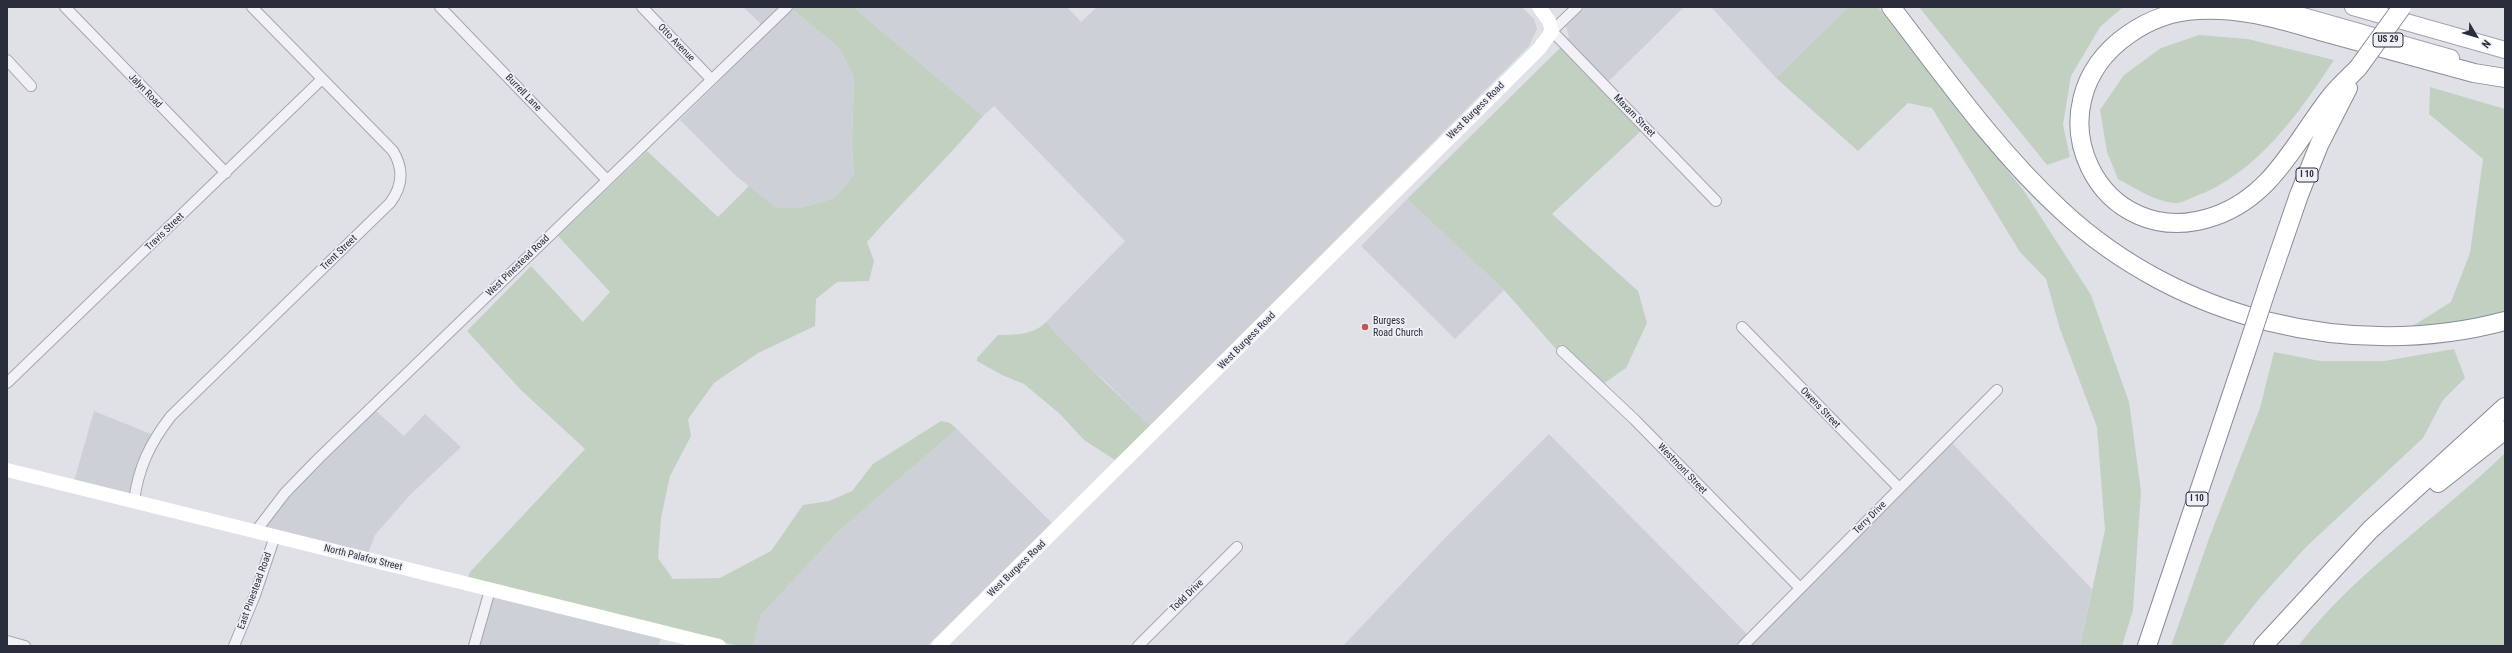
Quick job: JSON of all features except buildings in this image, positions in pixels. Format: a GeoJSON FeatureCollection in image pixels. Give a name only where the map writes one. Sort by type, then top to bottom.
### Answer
{"type":"FeatureCollection","features":[{"type":"Feature","properties":{"kind":"highway"},"geometry":{"type":"LineString","coordinates":[[1891,7],[1986,130],[2044,194],[2102,244],[2167,284],[2239,314],[2326,333],[2410,336],[2451,332],[2505,321]]}},
{"type":"Feature","properties":{"kind":"highway","name":"I 10"},"geometry":{"type":"LineString","coordinates":[[2147,646],[2298,195],[2320,145],[2358,68],[2402,7]]}},
{"type":"Feature","properties":{"kind":"highway"},"geometry":{"type":"LineString","coordinates":[[2358,68],[2331,96],[2272,178],[2244,202],[2216,216],[2186,223],[2164,222],[2143,216],[2118,201],[2106,190],[2095,176],[2083,151],[2079,121],[2080,104],[2086,83],[2096,64],[2118,42],[2133,31],[2165,16],[2184,12],[2199,10],[2248,11],[2474,73],[2505,78]]}},
{"type":"Feature","properties":{"kind":"highway"},"geometry":{"type":"LineString","coordinates":[[2263,646],[2370,530],[2505,407]]}},
{"type":"Feature","properties":{"kind":"highway"},"geometry":{"type":"LineString","coordinates":[[2370,530],[2417,500],[2505,430]]}},
{"type":"Feature","properties":{"kind":"main road"},"geometry":{"type":"LineString","coordinates":[[1539,7],[1549,21],[1552,32]]}},
{"type":"Feature","properties":{"kind":"main road","name":"US 29"},"geometry":{"type":"LineString","coordinates":[[2271,7],[2505,73]]}},
{"type":"Feature","properties":{"kind":"main road","name":"US 29"},"geometry":{"type":"LineString","coordinates":[[2353,7],[2505,50]]}},
{"type":"Feature","properties":{"kind":"main road","name":"West Burgess Road"},"geometry":{"type":"LineString","coordinates":[[938,646],[1538,49],[1552,32]]}},
{"type":"Feature","properties":{"kind":"main road","name":"North Palafox Street"},"geometry":{"type":"LineString","coordinates":[[7,470],[719,646]]}},
{"type":"Feature","properties":{"kind":"street","name":"Jalyn Road"},"geometry":{"type":"LineString","coordinates":[[65,7],[226,173]]}},
{"type":"Feature","properties":{"kind":"street","name":"Trent Street"},"geometry":{"type":"LineString","coordinates":[[134,502],[138,477],[147,453],[171,416],[390,203],[396,194],[401,177],[396,157],[252,7]]}},
{"type":"Feature","properties":{"kind":"street","name":"Burrell Lane"},"geometry":{"type":"LineString","coordinates":[[440,7],[607,180]]}},
{"type":"Feature","properties":{"kind":"street","name":"Otto Avenue"},"geometry":{"type":"LineString","coordinates":[[642,7],[711,79]]}},
{"type":"Feature","properties":{"kind":"street","name":"West Pinestead Road"},"geometry":{"type":"LineString","coordinates":[[256,531],[285,493],[320,457],[787,7]]}},
{"type":"Feature","properties":{"kind":"street","name":"West Burgess Road"},"geometry":{"type":"LineString","coordinates":[[1552,32],[1577,7]]}},
{"type":"Feature","properties":{"kind":"street","name":"Maxam Street"},"geometry":{"type":"LineString","coordinates":[[1552,32],[1716,201]]}},
{"type":"Feature","properties":{"kind":"street"},"geometry":{"type":"LineString","coordinates":[[7,60],[31,86]]}},
{"type":"Feature","properties":{"kind":"street","name":"Travis Street"},"geometry":{"type":"LineString","coordinates":[[9,376],[226,173],[322,79]]}},
{"type":"Feature","properties":{"kind":"street","name":"Owens Street"},"geometry":{"type":"LineString","coordinates":[[1742,327],[1899,488]]}},
{"type":"Feature","properties":{"kind":"street","name":"Westmont Street"},"geometry":{"type":"LineString","coordinates":[[1562,351],[1635,420],[1800,588]]}},
{"type":"Feature","properties":{"kind":"street","name":"Terry Drive"},"geometry":{"type":"LineString","coordinates":[[1743,646],[1997,390]]}},
{"type":"Feature","properties":{"kind":"street","name":"East Pinestead Road"},"geometry":{"type":"LineString","coordinates":[[234,646],[255,595],[274,536]]}},
{"type":"Feature","properties":{"kind":"street","name":"Todd Drive"},"geometry":{"type":"LineString","coordinates":[[1138,646],[1237,547]]}},
{"type":"Feature","properties":{"kind":"street"},"geometry":{"type":"LineString","coordinates":[[474,646],[490,590]]}},
{"type":"Feature","properties":{"kind":"street"},"geometry":{"type":"LineString","coordinates":[[7,641],[26,646]]}},
{"type":"Feature","properties":{"kind":"shaded area"},"geometry":{"type":"Polygon","coordinates":[[[743,7],[779,7],[759,26],[760,23],[743,7]]]}},
{"type":"Feature","properties":{"kind":"shaded area"},"geometry":{"type":"Polygon","coordinates":[[[853,7],[1067,7],[1081,22],[1097,7],[1522,7],[1534,19],[1537,29],[1529,46],[1150,426],[1103,379],[1083,362],[1046,322],[1125,241],[994,106],[983,116],[853,7]]]}},
{"type":"Feature","properties":{"kind":"shaded area"},"geometry":{"type":"Polygon","coordinates":[[[1585,7],[1684,7],[1608,82],[1567,40],[1569,37],[1566,26],[1585,7]]]}},
{"type":"Feature","properties":{"kind":"shaded area"},"geometry":{"type":"Polygon","coordinates":[[[1711,7],[1848,7],[1776,78],[1711,7]]]}},
{"type":"Feature","properties":{"kind":"shaded area"},"geometry":{"type":"Polygon","coordinates":[[[792,9],[839,48],[854,77],[852,145],[854,174],[835,198],[800,208],[775,207],[736,176],[680,120],[792,9]]]}},
{"type":"Feature","properties":{"kind":"shaded area"},"geometry":{"type":"Polygon","coordinates":[[[1407,199],[1504,290],[1455,339],[1361,246],[1407,199]]]}},
{"type":"Feature","properties":{"kind":"shaded area"},"geometry":{"type":"Polygon","coordinates":[[[375,410],[404,436],[425,414],[461,447],[410,495],[375,535],[368,554],[265,528],[290,496],[375,410]]]}},
{"type":"Feature","properties":{"kind":"shaded area"},"geometry":{"type":"Polygon","coordinates":[[[94,411],[151,434],[137,463],[130,495],[74,481],[94,411]]]}},
{"type":"Feature","properties":{"kind":"shaded area"},"geometry":{"type":"Polygon","coordinates":[[[957,429],[1052,523],[927,646],[753,646],[761,615],[840,530],[957,429]]]}},
{"type":"Feature","properties":{"kind":"shaded area"},"geometry":{"type":"Polygon","coordinates":[[[1549,434],[1747,634],[1736,646],[1343,646],[1444,539],[1549,434]]]}},
{"type":"Feature","properties":{"kind":"shaded area"},"geometry":{"type":"Polygon","coordinates":[[[1952,443],[2092,589],[2080,646],[1751,646],[1952,443]]]}},
{"type":"Feature","properties":{"kind":"shaded area"},"geometry":{"type":"Polygon","coordinates":[[[493,595],[661,637],[659,646],[480,646],[493,595]]]}},
{"type":"Feature","properties":{"kind":"green space"},"geometry":{"type":"Polygon","coordinates":[[[794,7],[853,7],[983,116],[867,242],[874,261],[869,281],[837,282],[816,299],[815,326],[758,353],[714,383],[688,419],[691,436],[670,476],[661,518],[658,558],[673,579],[720,578],[771,551],[803,505],[829,501],[852,491],[873,464],[941,421],[950,423],[957,429],[840,530],[761,615],[753,646],[739,646],[467,579],[470,572],[585,449],[521,390],[467,331],[531,266],[583,322],[610,292],[558,236],[647,151],[718,217],[749,186],[775,207],[800,208],[835,198],[854,174],[852,145],[854,77],[839,48],[792,9],[794,7]]]}},
{"type":"Feature","properties":{"kind":"green space"},"geometry":{"type":"Polygon","coordinates":[[[1848,7],[1878,7],[2024,191],[2091,295],[2129,402],[2141,491],[2133,610],[2122,646],[2080,646],[2105,530],[2097,427],[2060,329],[2046,279],[2020,252],[1932,108],[1908,103],[1858,151],[1776,78],[1848,7]]]}},
{"type":"Feature","properties":{"kind":"green space"},"geometry":{"type":"Polygon","coordinates":[[[1919,7],[2123,7],[2100,27],[2071,76],[2063,125],[2070,157],[2047,165],[1919,7]]]}},
{"type":"Feature","properties":{"kind":"green space"},"geometry":{"type":"Polygon","coordinates":[[[2199,35],[2248,39],[2334,60],[2291,121],[2257,158],[2217,187],[2181,202],[2167,202],[2145,194],[2118,179],[2107,152],[2100,110],[2124,75],[2161,48],[2199,35]]]}},
{"type":"Feature","properties":{"kind":"green space"},"geometry":{"type":"Polygon","coordinates":[[[1561,47],[1641,131],[1552,214],[1638,291],[1647,323],[1626,368],[1603,384],[1561,344],[1556,349],[1504,290],[1407,199],[1561,47]]]}},
{"type":"Feature","properties":{"kind":"green space"},"geometry":{"type":"Polygon","coordinates":[[[2430,87],[2505,109],[2505,311],[2446,327],[2411,327],[2451,302],[2470,253],[2483,159],[2429,114],[2430,87]]]}},
{"type":"Feature","properties":{"kind":"green space"},"geometry":{"type":"Polygon","coordinates":[[[1046,322],[1084,362],[1150,426],[1115,460],[1084,440],[1060,414],[1024,384],[1002,375],[977,361],[977,358],[998,335],[1030,332],[1036,330],[1046,322]]]}},
{"type":"Feature","properties":{"kind":"green space"},"geometry":{"type":"Polygon","coordinates":[[[2454,349],[2465,378],[2443,400],[2423,438],[2306,547],[2259,599],[2222,646],[2171,646],[2211,533],[2260,408],[2274,352],[2320,361],[2384,361],[2454,349]]]}},
{"type":"Feature","properties":{"kind":"green space"},"geometry":{"type":"Polygon","coordinates":[[[2505,453],[2505,646],[2298,646],[2345,593],[2505,453]]]}},
{"type":"Feature","properties":{"kind":"place","name":"Burgess Road Church"},"geometry":{"type":"Point","coordinates":[1365,327]}}]}
